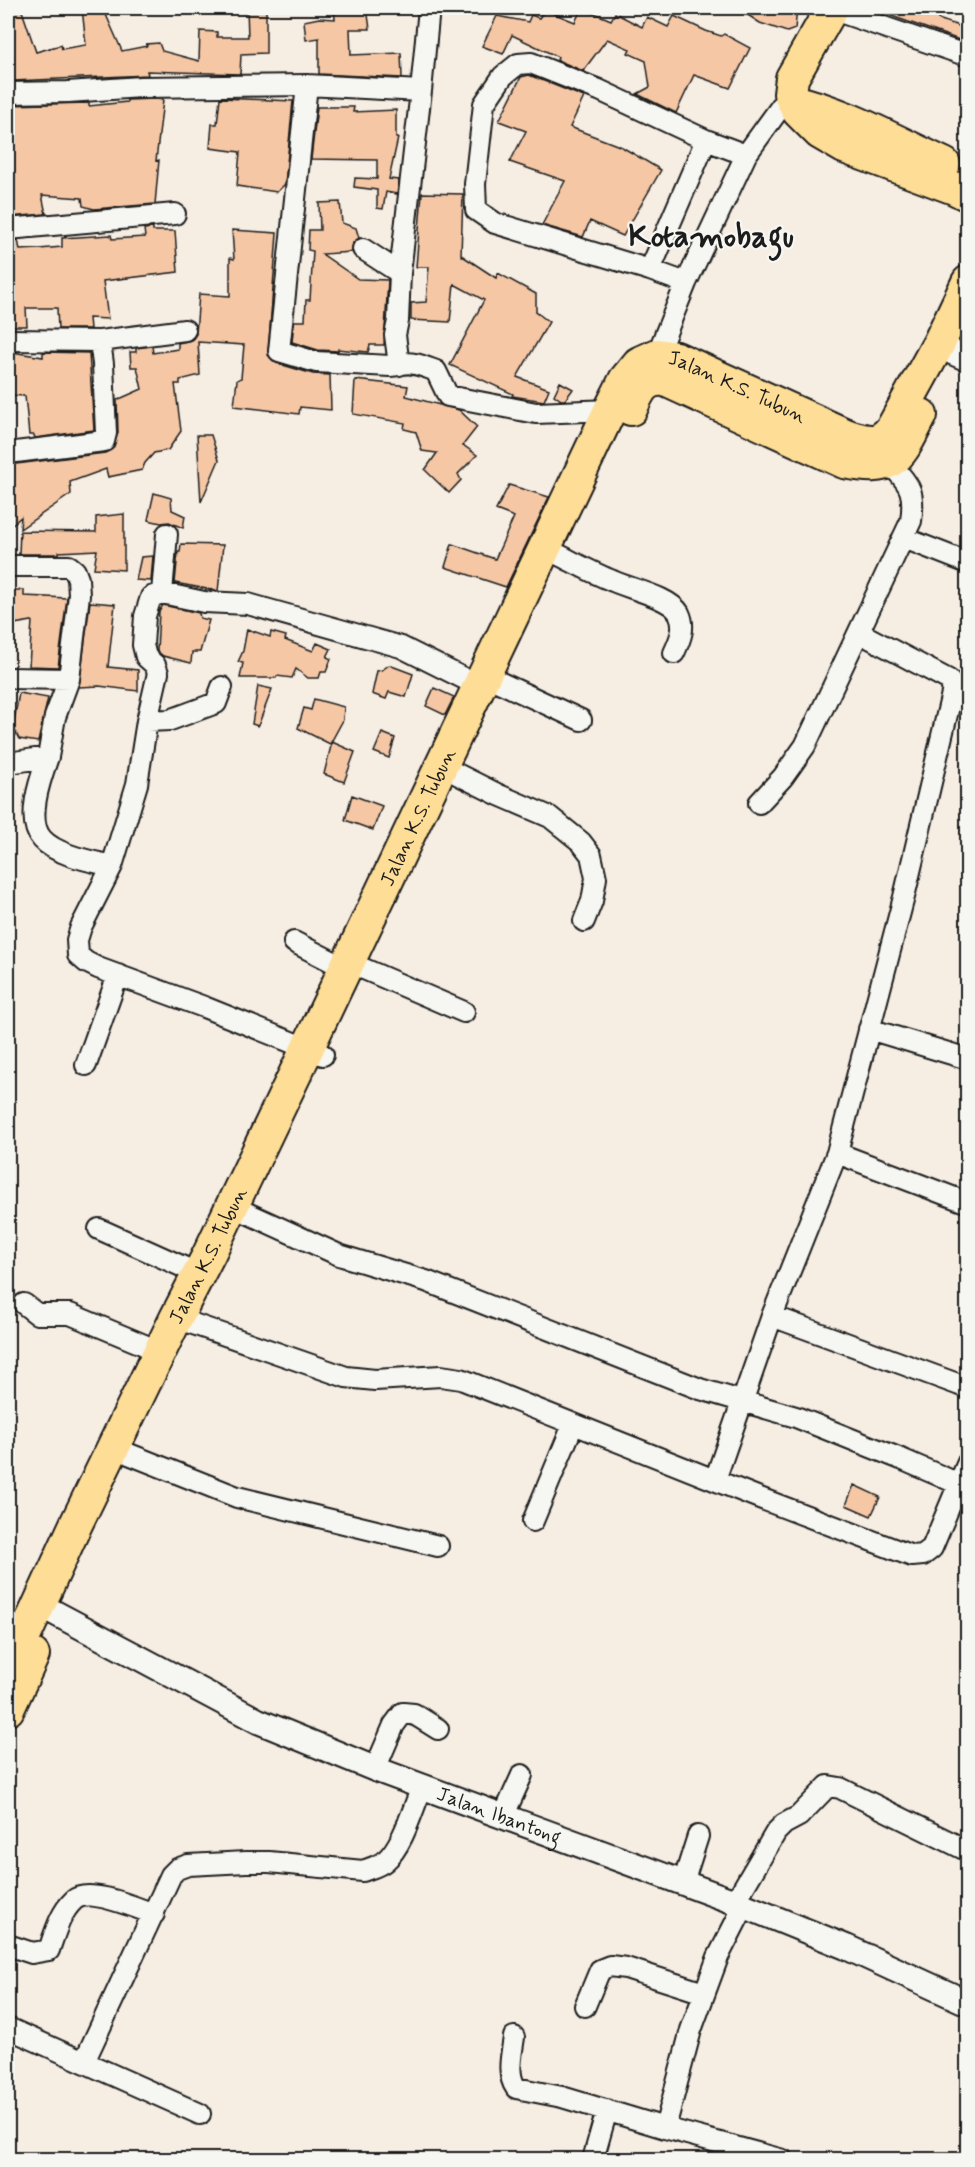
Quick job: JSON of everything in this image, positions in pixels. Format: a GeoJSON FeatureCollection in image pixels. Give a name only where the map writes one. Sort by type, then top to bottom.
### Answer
{"type":"FeatureCollection","features":[{"type":"Feature","properties":{"kind":"highway"},"geometry":{"type":"LineString","coordinates":[[832,8],[792,78],[792,98],[798,111],[820,134],[844,147],[968,195]]}},
{"type":"Feature","properties":{"kind":"highway"},"geometry":{"type":"LineString","coordinates":[[792,98],[844,118],[968,174]]}},
{"type":"Feature","properties":{"kind":"highway"},"geometry":{"type":"LineString","coordinates":[[884,452],[900,454],[908,441],[958,337],[968,282]]}},
{"type":"Feature","properties":{"kind":"highway","name":"Jalan K.S. Tubun"},"geometry":{"type":"LineString","coordinates":[[8,1708],[47,1609],[76,1524],[184,1321],[247,1213],[316,1051],[489,684],[610,410],[633,369],[639,363],[655,367],[666,380],[844,462],[868,466],[884,452]]}},
{"type":"Feature","properties":{"kind":"highway","name":"Jalan K.S. Tubun"},"geometry":{"type":"LineString","coordinates":[[489,684],[559,555],[635,399],[655,367]]}},
{"type":"Feature","properties":{"kind":"highway","name":"Jalan K.S. Tubun"},"geometry":{"type":"LineString","coordinates":[[184,1321],[199,1274],[316,1051]]}},
{"type":"Feature","properties":{"kind":"highway","name":"Jalan K.S. Tubun"},"geometry":{"type":"LineString","coordinates":[[8,1672],[47,1609],[129,1454],[161,1366]]}},
{"type":"Feature","properties":{"kind":"street"},"geometry":{"type":"LineString","coordinates":[[399,365],[395,336],[400,273],[429,8]]}},
{"type":"Feature","properties":{"kind":"street"},"geometry":{"type":"LineString","coordinates":[[832,8],[968,56]]}},
{"type":"Feature","properties":{"kind":"street"},"geometry":{"type":"LineString","coordinates":[[686,284],[650,270],[495,224],[476,210],[475,184],[484,104],[503,76],[518,64],[531,63],[599,90],[706,140],[746,155]]}},
{"type":"Feature","properties":{"kind":"street"},"geometry":{"type":"LineString","coordinates":[[8,93],[141,87],[307,85],[421,91]]}},
{"type":"Feature","properties":{"kind":"street"},"geometry":{"type":"LineString","coordinates":[[307,85],[279,351],[316,362],[390,366],[404,362],[413,363],[436,371],[448,396],[536,413],[610,410]]}},
{"type":"Feature","properties":{"kind":"street"},"geometry":{"type":"LineString","coordinates":[[655,367],[686,284],[746,155],[792,98]]}},
{"type":"Feature","properties":{"kind":"street"},"geometry":{"type":"LineString","coordinates":[[650,270],[706,140]]}},
{"type":"Feature","properties":{"kind":"street"},"geometry":{"type":"LineString","coordinates":[[8,229],[175,214]]}},
{"type":"Feature","properties":{"kind":"street"},"geometry":{"type":"LineString","coordinates":[[363,249],[400,273]]}},
{"type":"Feature","properties":{"kind":"street"},"geometry":{"type":"LineString","coordinates":[[8,340],[100,341],[184,330]]}},
{"type":"Feature","properties":{"kind":"street"},"geometry":{"type":"LineString","coordinates":[[8,453],[104,441],[106,433],[100,341]]}},
{"type":"Feature","properties":{"kind":"street"},"geometry":{"type":"LineString","coordinates":[[759,802],[783,777],[805,746],[904,537],[912,512],[910,487],[884,452]]}},
{"type":"Feature","properties":{"kind":"street"},"geometry":{"type":"LineString","coordinates":[[162,593],[167,534]]}},
{"type":"Feature","properties":{"kind":"street"},"geometry":{"type":"LineString","coordinates":[[904,537],[968,563]]}},
{"type":"Feature","properties":{"kind":"street"},"geometry":{"type":"LineString","coordinates":[[559,555],[675,608],[682,619],[682,631],[674,653]]}},
{"type":"Feature","properties":{"kind":"street"},"geometry":{"type":"LineString","coordinates":[[8,566],[69,566],[75,571],[78,579],[79,595],[69,679],[55,717],[48,757],[38,785],[36,826],[40,838],[50,845],[71,855],[112,866]]}},
{"type":"Feature","properties":{"kind":"street"},"geometry":{"type":"LineString","coordinates":[[316,1051],[118,975],[86,962],[78,955],[76,947],[81,927],[112,866],[137,784],[147,721],[158,673],[155,665],[146,657],[143,645],[143,627],[151,597],[162,593],[204,602],[248,604],[387,643],[581,720]]}},
{"type":"Feature","properties":{"kind":"street"},"geometry":{"type":"LineString","coordinates":[[715,1480],[772,1316],[837,1153],[904,897],[953,689],[949,680],[860,633]]}},
{"type":"Feature","properties":{"kind":"street"},"geometry":{"type":"LineString","coordinates":[[8,678],[69,679]]}},
{"type":"Feature","properties":{"kind":"street"},"geometry":{"type":"LineString","coordinates":[[147,721],[170,720],[216,703],[222,687]]}},
{"type":"Feature","properties":{"kind":"street"},"geometry":{"type":"LineString","coordinates":[[8,763],[48,757]]}},
{"type":"Feature","properties":{"kind":"street"},"geometry":{"type":"LineString","coordinates":[[449,770],[550,817],[581,842],[591,855],[596,878],[592,901],[584,921]]}},
{"type":"Feature","properties":{"kind":"street"},"geometry":{"type":"LineString","coordinates":[[294,942],[464,1012]]}},
{"type":"Feature","properties":{"kind":"street"},"geometry":{"type":"LineString","coordinates":[[86,1065],[118,975]]}},
{"type":"Feature","properties":{"kind":"street"},"geometry":{"type":"LineString","coordinates":[[869,1029],[968,1059]]}},
{"type":"Feature","properties":{"kind":"street"},"geometry":{"type":"LineString","coordinates":[[837,1153],[968,1203]]}},
{"type":"Feature","properties":{"kind":"street"},"geometry":{"type":"LineString","coordinates":[[247,1213],[339,1255],[426,1281],[680,1382],[742,1400],[845,1436],[959,1484]]}},
{"type":"Feature","properties":{"kind":"street"},"geometry":{"type":"LineString","coordinates":[[99,1229],[199,1274]]}},
{"type":"Feature","properties":{"kind":"street"},"geometry":{"type":"LineString","coordinates":[[24,1304],[37,1314],[70,1314],[161,1366]]}},
{"type":"Feature","properties":{"kind":"street"},"geometry":{"type":"LineString","coordinates":[[772,1316],[968,1388]]}},
{"type":"Feature","properties":{"kind":"street"},"geometry":{"type":"LineString","coordinates":[[184,1321],[346,1377],[375,1380],[441,1376],[461,1379],[844,1531],[917,1556],[932,1548],[968,1462]]}},
{"type":"Feature","properties":{"kind":"street"},"geometry":{"type":"LineString","coordinates":[[533,1521],[573,1425]]}},
{"type":"Feature","properties":{"kind":"street"},"geometry":{"type":"LineString","coordinates":[[129,1454],[237,1497],[438,1546]]}},
{"type":"Feature","properties":{"kind":"street","name":"Jalan Ibantong"},"geometry":{"type":"LineString","coordinates":[[47,1609],[258,1721],[422,1787],[739,1904],[846,1947],[968,2003]]}},
{"type":"Feature","properties":{"kind":"street"},"geometry":{"type":"LineString","coordinates":[[375,1769],[394,1725],[403,1713],[414,1714],[438,1729]]}},
{"type":"Feature","properties":{"kind":"street"},"geometry":{"type":"LineString","coordinates":[[503,1817],[522,1775]]}},
{"type":"Feature","properties":{"kind":"street"},"geometry":{"type":"LineString","coordinates":[[666,2128],[691,2030],[704,1993],[739,1904],[776,1832],[784,1824],[799,1816],[828,1786],[840,1788],[968,1851]]}},
{"type":"Feature","properties":{"kind":"street"},"geometry":{"type":"LineString","coordinates":[[84,2062],[171,1875],[177,1869],[188,1865],[269,1862],[363,1871],[387,1860],[397,1846],[422,1787]]}},
{"type":"Feature","properties":{"kind":"street"},"geometry":{"type":"LineString","coordinates":[[683,1883],[698,1836]]}},
{"type":"Feature","properties":{"kind":"street"},"geometry":{"type":"LineString","coordinates":[[8,1945],[32,1953],[49,1950],[63,1915],[75,1899],[81,1896],[102,1897],[154,1914]]}},
{"type":"Feature","properties":{"kind":"street"},"geometry":{"type":"LineString","coordinates":[[585,2006],[600,1970],[610,1966],[626,1968],[704,1993]]}},
{"type":"Feature","properties":{"kind":"street"},"geometry":{"type":"LineString","coordinates":[[8,2028],[200,2114]]}},
{"type":"Feature","properties":{"kind":"street"},"geometry":{"type":"LineString","coordinates":[[514,2037],[510,2069],[511,2080],[516,2088],[562,2097],[783,2160]]}},
{"type":"Feature","properties":{"kind":"street"},"geometry":{"type":"LineString","coordinates":[[594,2156],[607,2110]]}},
{"type":"Feature","properties":{"kind":"building"},"geometry":{"type":"Polygon","coordinates":[[[8,8],[21,8],[36,52],[61,45],[62,49],[86,45],[82,8],[103,8],[122,51],[159,43],[162,51],[199,61],[200,31],[217,32],[217,37],[248,37],[247,8],[266,8],[266,53],[241,54],[240,74],[147,71],[148,75],[13,81],[13,53],[8,55],[8,8]]]}},
{"type":"Feature","properties":{"kind":"building"},"geometry":{"type":"Polygon","coordinates":[[[334,8],[367,8],[370,29],[350,29],[351,55],[401,53],[402,78],[319,74],[319,38],[306,40],[304,21],[319,18],[335,19],[334,8]]]}},
{"type":"Feature","properties":{"kind":"building"},"geometry":{"type":"Polygon","coordinates":[[[582,8],[611,20],[615,13],[642,27],[647,17],[668,27],[674,16],[706,31],[721,36],[724,34],[750,48],[730,88],[694,75],[676,113],[637,94],[650,87],[646,61],[628,53],[630,49],[607,39],[583,71],[557,60],[558,57],[512,35],[503,54],[482,46],[497,16],[528,22],[531,15],[539,18],[545,10],[575,22],[582,8]]]}},
{"type":"Feature","properties":{"kind":"building"},"geometry":{"type":"Polygon","coordinates":[[[737,8],[797,8],[795,29],[787,32],[760,23],[737,8]]]}},
{"type":"Feature","properties":{"kind":"building"},"geometry":{"type":"Polygon","coordinates":[[[869,8],[941,10],[938,19],[968,29],[968,43],[869,8]]]}},
{"type":"Feature","properties":{"kind":"building"},"geometry":{"type":"Polygon","coordinates":[[[529,75],[584,97],[570,127],[622,147],[661,170],[623,236],[590,221],[583,237],[542,225],[565,181],[510,162],[526,131],[499,121],[521,77],[529,75]]]}},
{"type":"Feature","properties":{"kind":"building"},"geometry":{"type":"Polygon","coordinates":[[[220,98],[293,101],[285,184],[277,192],[237,186],[240,152],[210,148],[212,124],[217,124],[220,98]]]}},
{"type":"Feature","properties":{"kind":"building"},"geometry":{"type":"Polygon","coordinates":[[[127,100],[163,100],[156,161],[159,160],[155,204],[94,209],[83,206],[82,198],[42,195],[46,214],[8,217],[8,105],[89,103],[89,106],[127,102],[127,100]]]}},
{"type":"Feature","properties":{"kind":"building"},"geometry":{"type":"Polygon","coordinates":[[[317,107],[354,107],[353,112],[396,110],[396,138],[398,138],[389,179],[399,180],[397,194],[386,192],[383,209],[377,208],[377,190],[354,187],[355,178],[377,179],[377,160],[311,159],[317,107]]]}},
{"type":"Feature","properties":{"kind":"building"},"geometry":{"type":"Polygon","coordinates":[[[422,193],[463,194],[461,255],[496,278],[498,273],[536,294],[536,312],[549,322],[517,377],[549,389],[544,401],[512,396],[513,394],[450,365],[484,300],[454,284],[450,322],[411,320],[411,303],[426,302],[429,267],[416,267],[422,193]]]}},
{"type":"Feature","properties":{"kind":"building"},"geometry":{"type":"Polygon","coordinates":[[[340,202],[342,223],[356,228],[359,238],[353,243],[352,252],[322,254],[358,279],[388,280],[384,345],[370,345],[368,352],[318,350],[292,342],[294,321],[305,321],[306,300],[310,300],[313,251],[308,250],[309,230],[320,230],[319,203],[340,202]]]}},
{"type":"Feature","properties":{"kind":"building"},"geometry":{"type":"Polygon","coordinates":[[[153,228],[153,231],[175,231],[178,272],[103,281],[108,319],[89,318],[90,329],[58,329],[57,308],[26,308],[27,326],[8,326],[8,241],[18,240],[20,250],[62,247],[62,238],[111,235],[112,239],[145,237],[144,229],[153,228]]]}},
{"type":"Feature","properties":{"kind":"building"},"geometry":{"type":"Polygon","coordinates":[[[232,230],[277,233],[268,355],[276,363],[313,374],[330,375],[331,410],[300,407],[299,414],[234,406],[237,380],[241,378],[244,345],[198,342],[200,375],[180,380],[180,384],[175,384],[181,431],[168,450],[154,453],[142,470],[108,477],[106,469],[70,482],[71,494],[20,529],[21,517],[8,528],[8,465],[105,453],[112,449],[118,433],[117,400],[142,389],[137,367],[131,367],[130,352],[136,352],[136,348],[152,346],[153,353],[178,349],[178,343],[192,340],[196,334],[199,294],[230,296],[230,258],[234,259],[232,230]]]}},
{"type":"Feature","properties":{"kind":"building"},"geometry":{"type":"Polygon","coordinates":[[[12,352],[43,357],[43,352],[89,353],[94,430],[35,438],[34,435],[29,435],[25,396],[8,395],[8,360],[11,359],[12,352]]]}},
{"type":"Feature","properties":{"kind":"building"},"geometry":{"type":"Polygon","coordinates":[[[355,380],[408,386],[406,396],[459,410],[477,427],[463,445],[477,455],[458,474],[461,480],[449,493],[425,470],[437,453],[422,451],[416,432],[404,429],[405,423],[353,414],[355,380]]]}},
{"type":"Feature","properties":{"kind":"building"},"geometry":{"type":"Polygon","coordinates":[[[560,382],[573,389],[565,400],[554,395],[560,382]]]}},
{"type":"Feature","properties":{"kind":"building"},"geometry":{"type":"Polygon","coordinates":[[[197,435],[211,435],[219,460],[201,502],[197,435]]]}},
{"type":"Feature","properties":{"kind":"building"},"geometry":{"type":"Polygon","coordinates":[[[509,485],[549,497],[506,587],[445,567],[452,544],[495,559],[514,517],[496,510],[509,485]]]}},
{"type":"Feature","properties":{"kind":"building"},"geometry":{"type":"Polygon","coordinates":[[[154,493],[171,498],[172,510],[185,516],[183,528],[169,522],[148,520],[154,493]]]}},
{"type":"Feature","properties":{"kind":"building"},"geometry":{"type":"Polygon","coordinates":[[[124,514],[124,570],[94,568],[97,550],[59,552],[59,554],[19,554],[20,531],[96,532],[96,517],[124,514]]]}},
{"type":"Feature","properties":{"kind":"building"},"geometry":{"type":"Polygon","coordinates":[[[181,544],[223,545],[218,591],[175,583],[181,544]]]}},
{"type":"Feature","properties":{"kind":"building"},"geometry":{"type":"Polygon","coordinates":[[[153,556],[151,581],[136,580],[141,557],[153,556]]]}},
{"type":"Feature","properties":{"kind":"building"},"geometry":{"type":"Polygon","coordinates":[[[8,590],[24,590],[24,596],[67,598],[58,667],[29,666],[32,621],[8,625],[8,590]]]}},
{"type":"Feature","properties":{"kind":"building"},"geometry":{"type":"Polygon","coordinates":[[[90,602],[115,604],[108,667],[138,670],[138,691],[99,686],[79,687],[90,602]]]}},
{"type":"Feature","properties":{"kind":"building"},"geometry":{"type":"Polygon","coordinates":[[[163,605],[199,613],[200,618],[209,620],[200,652],[192,652],[191,663],[163,656],[157,651],[159,612],[163,605]]]}},
{"type":"Feature","properties":{"kind":"building"},"geometry":{"type":"Polygon","coordinates":[[[247,629],[270,637],[271,632],[286,636],[285,640],[313,651],[317,643],[331,649],[327,657],[331,659],[326,672],[321,672],[319,678],[308,678],[296,669],[292,678],[277,676],[276,678],[240,678],[243,663],[238,662],[243,651],[247,629]]]}},
{"type":"Feature","properties":{"kind":"building"},"geometry":{"type":"Polygon","coordinates":[[[389,665],[413,674],[406,697],[389,692],[386,699],[372,694],[377,671],[389,665]]]}},
{"type":"Feature","properties":{"kind":"building"},"geometry":{"type":"Polygon","coordinates":[[[258,686],[272,689],[258,726],[252,724],[258,686]]]}},
{"type":"Feature","properties":{"kind":"building"},"geometry":{"type":"Polygon","coordinates":[[[434,688],[454,697],[445,715],[426,706],[434,688]]]}},
{"type":"Feature","properties":{"kind":"building"},"geometry":{"type":"Polygon","coordinates":[[[19,693],[48,698],[38,742],[19,739],[13,727],[19,693]]]}},
{"type":"Feature","properties":{"kind":"building"},"geometry":{"type":"Polygon","coordinates":[[[314,699],[344,707],[343,720],[330,744],[298,728],[304,708],[311,710],[314,699]]]}},
{"type":"Feature","properties":{"kind":"building"},"geometry":{"type":"Polygon","coordinates":[[[382,733],[395,738],[389,758],[374,752],[382,733]]]}},
{"type":"Feature","properties":{"kind":"building"},"geometry":{"type":"Polygon","coordinates":[[[332,742],[355,752],[344,782],[324,774],[332,742]]]}},
{"type":"Feature","properties":{"kind":"building"},"geometry":{"type":"Polygon","coordinates":[[[352,795],[382,806],[373,830],[345,820],[352,795]]]}},
{"type":"Feature","properties":{"kind":"building"},"geometry":{"type":"Polygon","coordinates":[[[854,1485],[880,1497],[871,1516],[846,1505],[854,1485]]]}},
{"type":"Feature","properties":{"kind":"district","name":"Kotamobagu"},"geometry":{"type":"Point","coordinates":[711,235]}}]}
